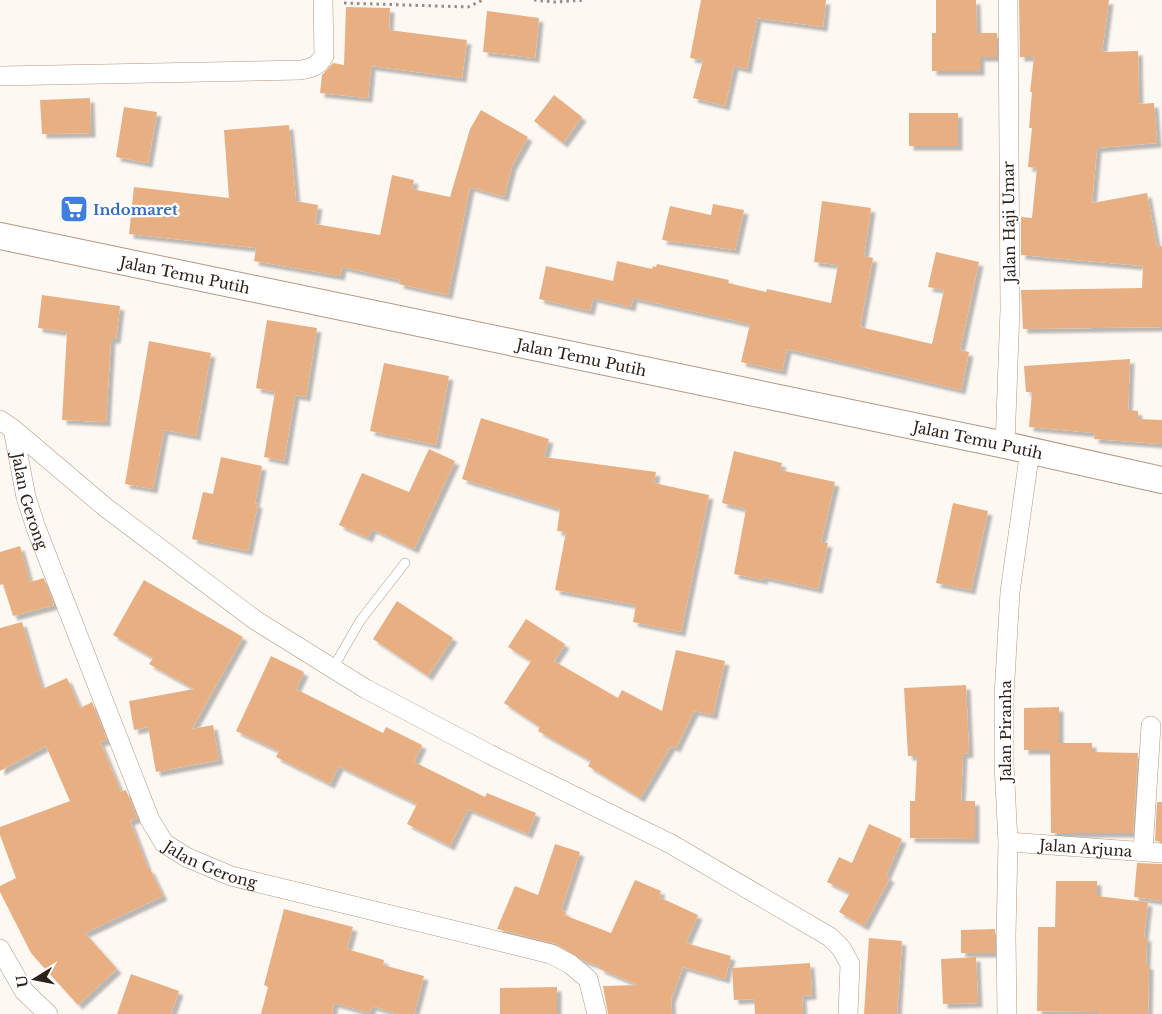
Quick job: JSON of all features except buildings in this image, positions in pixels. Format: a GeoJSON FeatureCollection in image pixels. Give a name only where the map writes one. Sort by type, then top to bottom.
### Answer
{"type":"FeatureCollection","features":[{"type":"Feature","properties":{"kind":"street","name":"Jalan Haji Umar"},"geometry":{"type":"LineString","coordinates":[[1005,445],[1010,309],[1008,0]]}},
{"type":"Feature","properties":{"kind":"street"},"geometry":{"type":"LineString","coordinates":[[0,76],[301,70],[313,67],[324,56],[323,1]]}},
{"type":"Feature","properties":{"kind":"street","name":"Jalan Temu Putih"},"geometry":{"type":"LineString","coordinates":[[0,236],[1030,450],[1162,480]]}},
{"type":"Feature","properties":{"kind":"street"},"geometry":{"type":"LineString","coordinates":[[6,424],[105,508],[255,620],[366,689],[489,754],[672,844],[830,937],[841,948],[850,964],[848,1014]]}},
{"type":"Feature","properties":{"kind":"street","name":"Jalan Gerong"},"geometry":{"type":"LineString","coordinates":[[6,424],[36,528],[146,812],[164,843],[186,857],[231,876],[551,954],[570,964],[588,979],[597,1014]]}},
{"type":"Feature","properties":{"kind":"street","name":"Jalan Piranha"},"geometry":{"type":"LineString","coordinates":[[1008,1014],[1006,936],[1008,842],[1004,764],[1004,696],[1010,592],[1030,450]]}},
{"type":"Feature","properties":{"kind":"street"},"geometry":{"type":"LineString","coordinates":[[1143,851],[1151,726]]}},
{"type":"Feature","properties":{"kind":"street","name":"Jalan Arjuna"},"geometry":{"type":"LineString","coordinates":[[1008,842],[1162,853]]}},
{"type":"Feature","properties":{"kind":"street"},"geometry":{"type":"LineString","coordinates":[[0,949],[24,991],[48,1014]]}},
{"type":"Feature","properties":{"kind":"lane"},"geometry":{"type":"LineString","coordinates":[[333,668],[360,621],[405,563]]}},
{"type":"Feature","properties":{"kind":"path"},"geometry":{"type":"LineString","coordinates":[[323,1],[468,7],[483,0]]}},
{"type":"Feature","properties":{"kind":"path"},"geometry":{"type":"LineString","coordinates":[[534,0],[548,2],[586,0]]}},
{"type":"Feature","properties":{"kind":"place","name":"Indomaret"},"geometry":{"type":"Point","coordinates":[74,209]}}]}
